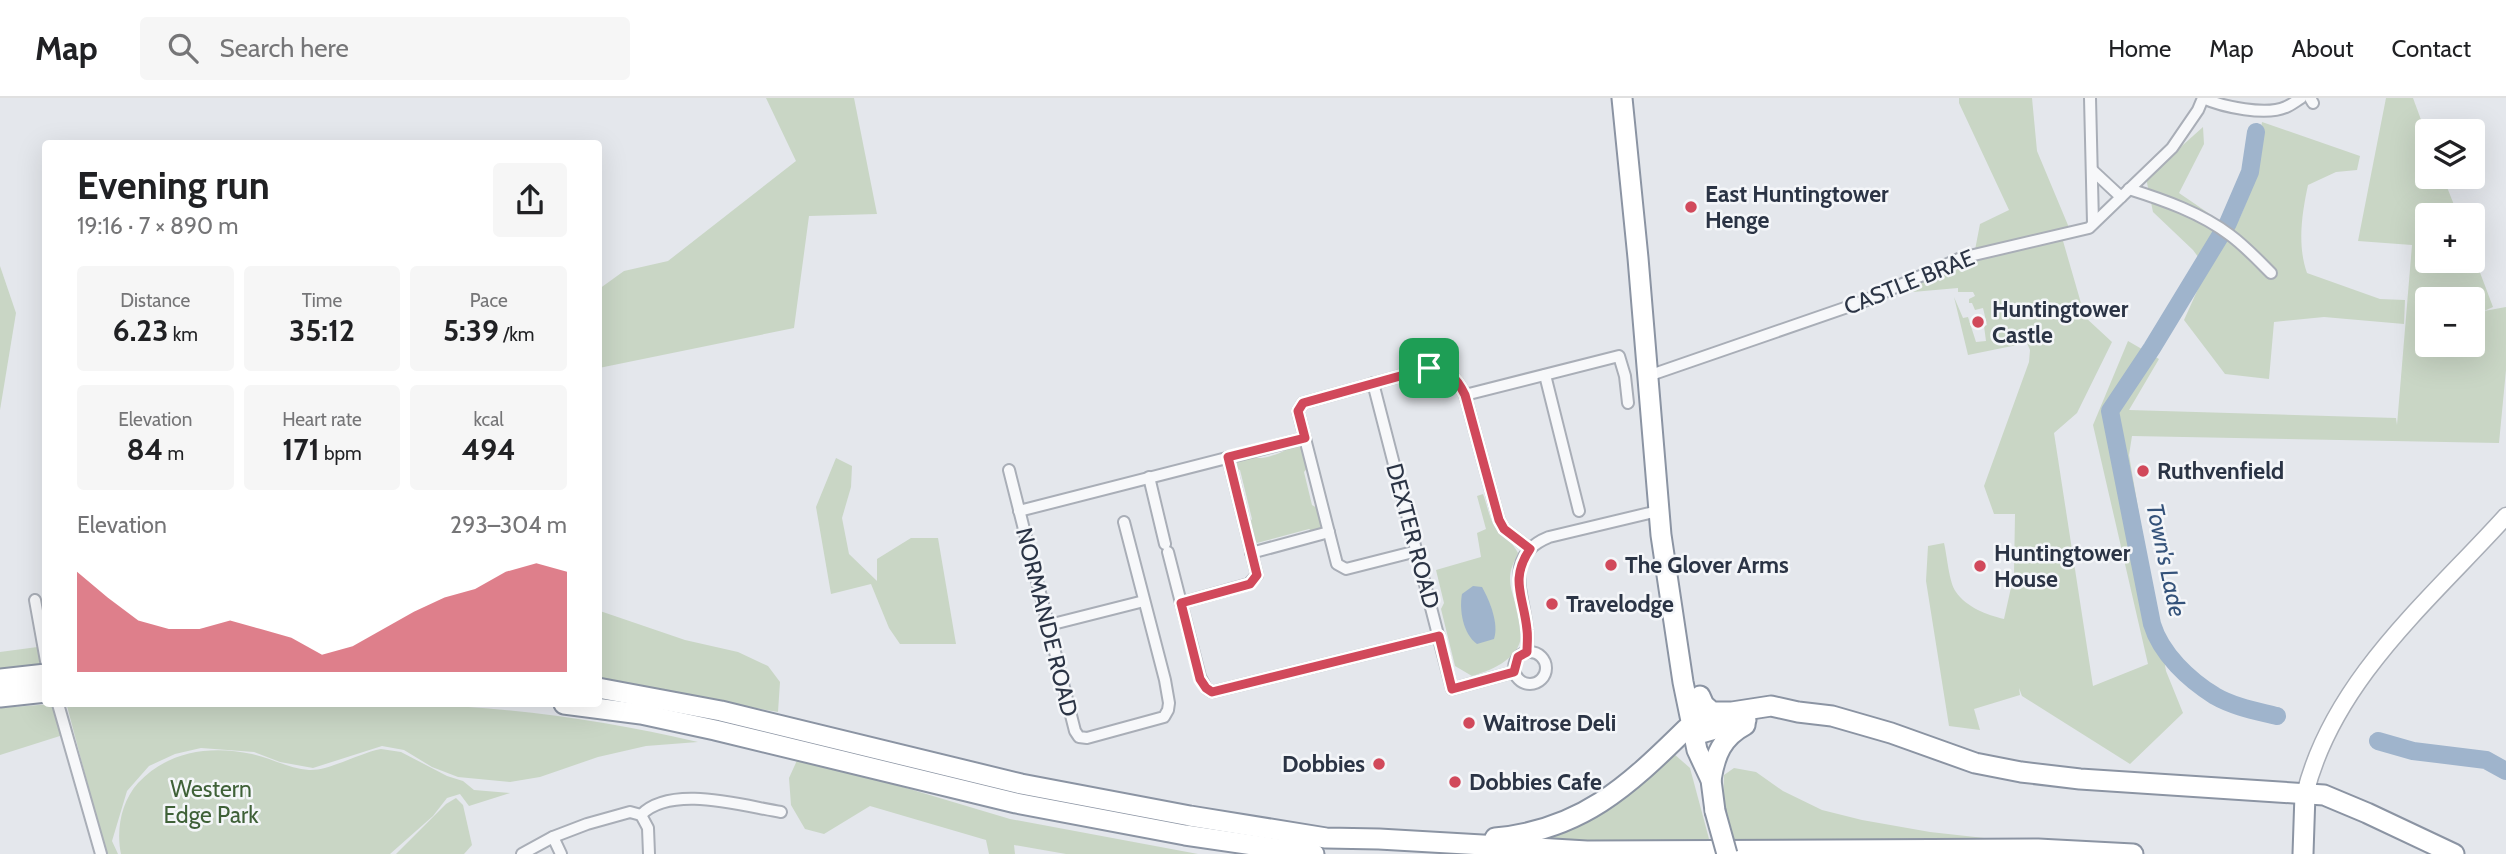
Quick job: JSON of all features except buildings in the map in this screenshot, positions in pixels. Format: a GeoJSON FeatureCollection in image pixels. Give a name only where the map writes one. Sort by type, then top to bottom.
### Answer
{"type":"FeatureCollection","features":[{"type":"Feature","properties":{"kind":"highway"},"geometry":{"type":"LineString","coordinates":[[1622,98],[1658,511],[1683,682],[1703,725]]}},
{"type":"Feature","properties":{"kind":"highway"},"geometry":{"type":"LineString","coordinates":[[1674,616],[1700,696],[1703,725],[1697,750],[1711,780],[1727,854]]}},
{"type":"Feature","properties":{"kind":"highway"},"geometry":{"type":"LineString","coordinates":[[0,679],[42,664]]}},
{"type":"Feature","properties":{"kind":"highway"},"geometry":{"type":"LineString","coordinates":[[602,689],[721,711],[1021,784],[1326,838],[1587,851],[2038,849],[2133,854]]}},
{"type":"Feature","properties":{"kind":"highway"},"geometry":{"type":"LineString","coordinates":[[0,697],[42,692]]}},
{"type":"Feature","properties":{"kind":"highway"},"geometry":{"type":"LineString","coordinates":[[1432,843],[1515,836],[1564,823],[1609,797],[1703,725],[1771,706],[1832,716],[1891,733],[1975,763],[2021,772],[2080,779],[2324,795],[2454,854]]}},
{"type":"Feature","properties":{"kind":"highway"},"geometry":{"type":"LineString","coordinates":[[587,707],[641,714],[715,730],[1016,803],[1185,835],[1314,854]]}},
{"type":"Feature","properties":{"kind":"highway"},"geometry":{"type":"LineString","coordinates":[[1703,725],[1765,714],[1798,712]]}},
{"type":"Feature","properties":{"kind":"highway"},"geometry":{"type":"LineString","coordinates":[[1711,780],[1714,759],[1721,744],[1734,731],[1765,714]]}},
{"type":"Feature","properties":{"kind":"highway"},"geometry":{"type":"LineString","coordinates":[[2303,854],[2305,794]]}},
{"type":"Feature","properties":{"kind":"main road"},"geometry":{"type":"LineString","coordinates":[[2305,794],[2325,736],[2343,703],[2399,632],[2506,516]]}},
{"type":"Feature","properties":{"kind":"street"},"geometry":{"type":"LineString","coordinates":[[2090,98],[2094,223]]}},
{"type":"Feature","properties":{"kind":"street","name":"CASTLE BRAE"},"geometry":{"type":"LineString","coordinates":[[1648,376],[1863,302],[1961,258],[2089,228],[2172,148],[2203,98]]}},
{"type":"Feature","properties":{"kind":"street"},"geometry":{"type":"LineString","coordinates":[[2203,98],[2239,108],[2270,109],[2285,108],[2301,98]]}},
{"type":"Feature","properties":{"kind":"street"},"geometry":{"type":"LineString","coordinates":[[2092,170],[2125,193],[2170,202],[2224,231],[2271,273]]}},
{"type":"Feature","properties":{"kind":"street"},"geometry":{"type":"LineString","coordinates":[[1616,343],[1625,376],[1628,403]]}},
{"type":"Feature","properties":{"kind":"street"},"geometry":{"type":"LineString","coordinates":[[1465,395],[1619,356]]}},
{"type":"Feature","properties":{"kind":"street"},"geometry":{"type":"LineString","coordinates":[[1417,551],[1346,569],[1338,564],[1298,411],[1303,403],[1429,368],[1447,372],[1459,383],[1465,395],[1499,520],[1504,529],[1530,549]]}},
{"type":"Feature","properties":{"kind":"street"},"geometry":{"type":"LineString","coordinates":[[1545,375],[1579,511]]}},
{"type":"Feature","properties":{"kind":"street","name":"DEXTER ROAD"},"geometry":{"type":"LineString","coordinates":[[1373,383],[1452,689],[1514,672]]}},
{"type":"Feature","properties":{"kind":"street"},"geometry":{"type":"LineString","coordinates":[[1019,511],[1305,438]]}},
{"type":"Feature","properties":{"kind":"street"},"geometry":{"type":"LineString","coordinates":[[1181,603],[1250,584],[1257,575],[1228,457]]}},
{"type":"Feature","properties":{"kind":"street","name":"NORMANDE ROAD"},"geometry":{"type":"LineString","coordinates":[[1009,470],[1074,731],[1079,737],[1087,738],[1164,717],[1168,710],[1165,680],[1124,522]]}},
{"type":"Feature","properties":{"kind":"street"},"geometry":{"type":"LineString","coordinates":[[1149,478],[1200,679],[1212,692],[1439,636]]}},
{"type":"Feature","properties":{"kind":"street"},"geometry":{"type":"LineString","coordinates":[[1527,652],[1527,631],[1518,576],[1520,566],[1530,549],[1549,537],[1658,511]]}},
{"type":"Feature","properties":{"kind":"street"},"geometry":{"type":"LineString","coordinates":[[1251,553],[1329,532]]}},
{"type":"Feature","properties":{"kind":"street"},"geometry":{"type":"LineString","coordinates":[[35,600],[42,644]]}},
{"type":"Feature","properties":{"kind":"street"},"geometry":{"type":"LineString","coordinates":[[1049,625],[1144,601]]}},
{"type":"Feature","properties":{"kind":"street"},"geometry":{"type":"LineString","coordinates":[[1527,652],[1537,653],[1545,661],[1545,676],[1537,683],[1527,684],[1519,680],[1514,672],[1518,657],[1527,652]]}},
{"type":"Feature","properties":{"kind":"street"},"geometry":{"type":"LineString","coordinates":[[59,707],[101,854]]}},
{"type":"Feature","properties":{"kind":"street"},"geometry":{"type":"LineString","coordinates":[[641,815],[662,801],[682,799],[699,799],[781,812]]}},
{"type":"Feature","properties":{"kind":"street"},"geometry":{"type":"LineString","coordinates":[[760,822],[763,809]]}},
{"type":"Feature","properties":{"kind":"street"},"geometry":{"type":"LineString","coordinates":[[522,854],[553,837],[631,811],[641,815],[648,828],[649,854]]}},
{"type":"Feature","properties":{"kind":"street"},"geometry":{"type":"LineString","coordinates":[[553,837],[561,854]]}},
{"type":"Feature","properties":{"kind":"green space"},"geometry":{"type":"Polygon","coordinates":[[[766,98],[854,98],[877,214],[809,216],[794,328],[602,367],[602,287],[624,271],[668,261],[796,161],[766,98]]]}},
{"type":"Feature","properties":{"kind":"green space"},"geometry":{"type":"Polygon","coordinates":[[[1959,98],[2032,98],[2037,151],[2070,230],[1975,250],[1980,224],[2009,210],[1959,98]]]}},
{"type":"Feature","properties":{"kind":"green space"},"geometry":{"type":"Polygon","coordinates":[[[2386,98],[2413,98],[2421,119],[2415,119],[2415,189],[2448,189],[2453,203],[2415,203],[2415,273],[2480,273],[2493,307],[2485,311],[2485,287],[2415,287],[2415,357],[2485,357],[2485,311],[2506,307],[2506,370],[2499,443],[2132,436],[2129,455],[2166,671],[2183,713],[2130,764],[2022,696],[2019,688],[2020,695],[1974,709],[1980,730],[1949,726],[1926,581],[1928,546],[1944,543],[1952,582],[1965,602],[1977,610],[2004,619],[2014,574],[2015,514],[1994,514],[1984,486],[2029,362],[2030,350],[2027,343],[1968,355],[1954,297],[1963,318],[1968,317],[1976,342],[1986,341],[1984,326],[1987,325],[1983,308],[1975,310],[1972,303],[1969,303],[1969,299],[1975,296],[1973,292],[1958,292],[1958,288],[1890,294],[1964,260],[2061,234],[2085,317],[2112,342],[2077,413],[2054,433],[2093,686],[2148,664],[2093,425],[2128,341],[2159,359],[2129,410],[2396,418],[2397,425],[2412,245],[2358,241],[2386,98]]]}},
{"type":"Feature","properties":{"kind":"green space"},"geometry":{"type":"Polygon","coordinates":[[[2262,122],[2360,156],[2357,170],[2336,172],[2308,185],[2301,240],[2307,273],[2380,299],[2405,300],[2404,324],[2324,317],[2274,322],[2269,379],[2225,374],[2184,320],[2207,269],[2193,250],[2153,212],[2146,178],[2203,127],[2204,144],[2179,193],[2233,230],[2249,192],[2262,122]]]}},
{"type":"Feature","properties":{"kind":"green space"},"geometry":{"type":"Polygon","coordinates":[[[0,266],[16,313],[0,410],[0,266]]]}},
{"type":"Feature","properties":{"kind":"green space"},"geometry":{"type":"Polygon","coordinates":[[[1292,445],[1303,448],[1308,467],[1304,472],[1312,505],[1319,509],[1323,526],[1315,533],[1309,529],[1257,543],[1253,539],[1249,523],[1252,519],[1240,470],[1235,468],[1241,459],[1272,456],[1292,445]]]}},
{"type":"Feature","properties":{"kind":"green space"},"geometry":{"type":"Polygon","coordinates":[[[836,458],[852,466],[851,487],[842,518],[849,554],[877,581],[877,559],[911,538],[938,538],[956,644],[900,644],[889,628],[871,584],[831,594],[816,507],[836,458]]]}},
{"type":"Feature","properties":{"kind":"green space"},"geometry":{"type":"Polygon","coordinates":[[[1483,494],[1495,527],[1518,553],[1510,579],[1522,633],[1520,643],[1508,658],[1491,669],[1472,676],[1455,666],[1441,609],[1444,603],[1436,570],[1481,557],[1477,533],[1486,529],[1477,496],[1483,494]]]}},
{"type":"Feature","properties":{"kind":"green space"},"geometry":{"type":"Polygon","coordinates":[[[602,612],[685,640],[738,652],[768,666],[780,682],[778,712],[602,681],[602,612]]]}},
{"type":"Feature","properties":{"kind":"green space"},"geometry":{"type":"Polygon","coordinates":[[[42,646],[42,668],[0,675],[0,652],[42,646]]]}},
{"type":"Feature","properties":{"kind":"green space"},"geometry":{"type":"Polygon","coordinates":[[[42,705],[42,707],[53,707],[63,735],[0,755],[0,708],[42,705]]]}},
{"type":"Feature","properties":{"kind":"green space"},"geometry":{"type":"Polygon","coordinates":[[[67,707],[467,707],[556,716],[628,727],[698,742],[646,746],[598,757],[540,777],[510,782],[458,777],[432,767],[404,750],[382,746],[313,768],[280,762],[254,752],[201,748],[175,754],[149,766],[127,791],[112,841],[118,854],[106,854],[67,707]]]}},
{"type":"Feature","properties":{"kind":"green space","name":"Western Edge Park"},"geometry":{"type":"Polygon","coordinates":[[[381,749],[401,752],[447,776],[463,781],[474,790],[510,793],[469,806],[460,794],[447,798],[433,816],[390,854],[121,854],[119,835],[127,799],[150,772],[176,757],[205,751],[236,751],[295,768],[317,770],[381,749]]]}},
{"type":"Feature","properties":{"kind":"green space"},"geometry":{"type":"Polygon","coordinates":[[[1674,754],[1690,768],[1712,850],[1524,840],[1674,754]]]}},
{"type":"Feature","properties":{"kind":"green space"},"geometry":{"type":"Polygon","coordinates":[[[799,756],[1010,819],[1198,854],[1066,854],[1014,845],[1015,854],[989,854],[986,840],[870,806],[824,834],[805,829],[791,805],[789,778],[799,756]]]}},
{"type":"Feature","properties":{"kind":"green space"},"geometry":{"type":"Polygon","coordinates":[[[1734,768],[1756,772],[1783,791],[1822,810],[1862,820],[1930,832],[2067,847],[1734,847],[1723,808],[1724,775],[1734,768]]]}},
{"type":"Feature","properties":{"kind":"green space"},"geometry":{"type":"Polygon","coordinates":[[[456,798],[463,805],[472,845],[464,854],[396,854],[446,804],[456,798]]]}},
{"type":"Feature","properties":{"kind":"water"},"geometry":{"type":"Polygon","coordinates":[[[1473,586],[1482,587],[1495,620],[1494,639],[1477,644],[1465,628],[1461,607],[1462,594],[1473,586]]]}},
{"type":"Feature","properties":{"kind":"waterway","name":"Town's Lade"},"geometry":{"type":"LineString","coordinates":[[2256,132],[2250,172],[2228,223],[2110,411],[2152,624],[2162,646],[2186,674],[2215,696],[2238,706],[2277,716]]}},
{"type":"Feature","properties":{"kind":"waterway","name":"Town's Lade"},"geometry":{"type":"LineString","coordinates":[[2378,741],[2413,751],[2486,760],[2506,771]]}},
{"type":"Feature","properties":{"kind":"place","name":"East Huntingtower Henge"},"geometry":{"type":"Point","coordinates":[1691,207]}},
{"type":"Feature","properties":{"kind":"place","name":"Huntingtower Castle"},"geometry":{"type":"Point","coordinates":[1978,322]}},
{"type":"Feature","properties":{"kind":"place","name":"Ruthvenfield"},"geometry":{"type":"Point","coordinates":[2143,471]}},
{"type":"Feature","properties":{"kind":"place","name":"The Glover Arms"},"geometry":{"type":"Point","coordinates":[1611,565]}},
{"type":"Feature","properties":{"kind":"place","name":"Huntingtower House"},"geometry":{"type":"Point","coordinates":[1980,566]}},
{"type":"Feature","properties":{"kind":"place","name":"Travelodge"},"geometry":{"type":"Point","coordinates":[1552,604]}},
{"type":"Feature","properties":{"kind":"place","name":"Waitrose Deli"},"geometry":{"type":"Point","coordinates":[1469,723]}},
{"type":"Feature","properties":{"kind":"place","name":"Dobbies"},"geometry":{"type":"Point","coordinates":[1379,764]}},
{"type":"Feature","properties":{"kind":"place","name":"Dobbies Cafe"},"geometry":{"type":"Point","coordinates":[1455,782]}},
{"type":"Feature","properties":{"kind":"route"},"geometry":{"type":"LineString","coordinates":[[1429,368],[1447,372],[1459,383],[1465,395],[1499,520],[1504,529],[1530,549],[1520,566],[1518,576],[1527,631],[1527,652],[1515,661],[1514,672],[1452,689],[1439,636],[1246,685],[1212,692],[1206,688],[1200,679],[1181,603],[1250,584],[1257,575],[1228,457],[1305,438],[1298,411],[1303,403],[1429,368]]}}]}
